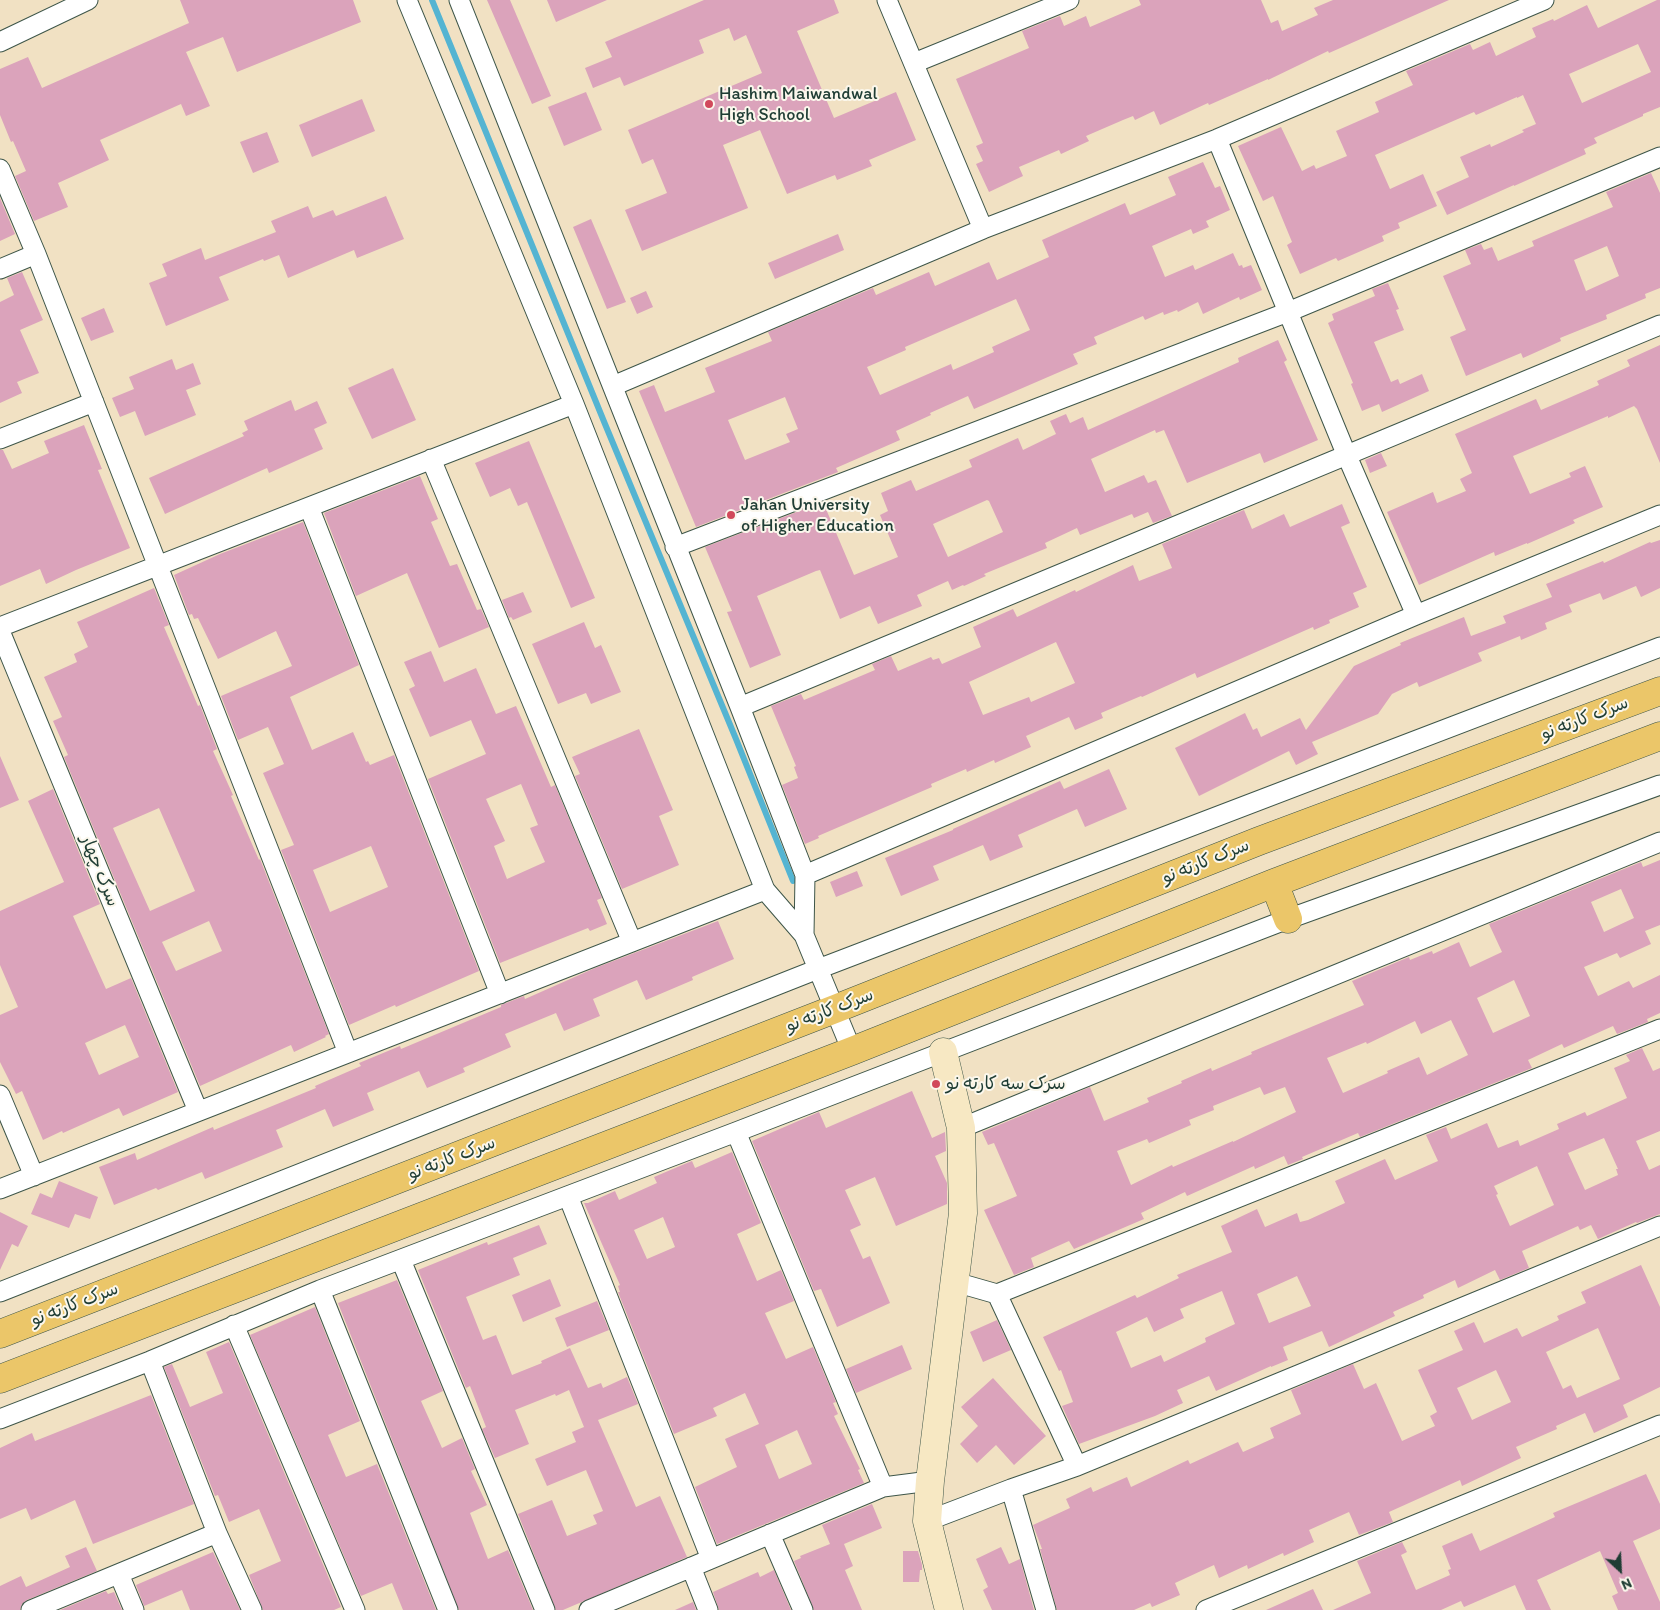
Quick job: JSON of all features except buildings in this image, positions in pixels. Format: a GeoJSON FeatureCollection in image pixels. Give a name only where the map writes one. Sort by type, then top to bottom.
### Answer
{"type":"FeatureCollection","features":[{"type":"Feature","properties":{"kind":"highway","name":"سرک کارته نو"},"geometry":{"type":"LineString","coordinates":[[0,1334],[835,1010],[1259,841],[1660,690]]}},
{"type":"Feature","properties":{"kind":"highway"},"geometry":{"type":"LineString","coordinates":[[0,1379],[852,1051],[1274,883],[1660,736]]}},
{"type":"Feature","properties":{"kind":"highway"},"geometry":{"type":"LineString","coordinates":[[1274,883],[1288,919]]}},
{"type":"Feature","properties":{"kind":"street"},"geometry":{"type":"LineString","coordinates":[[0,42],[88,0]]}},
{"type":"Feature","properties":{"kind":"street"},"geometry":{"type":"LineString","coordinates":[[407,0],[574,404],[765,890],[804,935],[852,1051]]}},
{"type":"Feature","properties":{"kind":"street"},"geometry":{"type":"LineString","coordinates":[[459,0],[740,707],[804,875],[804,935]]}},
{"type":"Feature","properties":{"kind":"street"},"geometry":{"type":"LineString","coordinates":[[888,0],[983,229]]}},
{"type":"Feature","properties":{"kind":"street"},"geometry":{"type":"LineString","coordinates":[[914,63],[1069,0]]}},
{"type":"Feature","properties":{"kind":"street"},"geometry":{"type":"LineString","coordinates":[[613,386],[983,229],[1217,139],[1544,0]]}},
{"type":"Feature","properties":{"kind":"street"},"geometry":{"type":"LineString","coordinates":[[1217,139],[1347,456],[1416,615]]}},
{"type":"Feature","properties":{"kind":"street"},"geometry":{"type":"LineString","coordinates":[[675,546],[1288,312],[1660,157]]}},
{"type":"Feature","properties":{"kind":"street"},"geometry":{"type":"LineString","coordinates":[[0,169],[36,254],[348,1053]]}},
{"type":"Feature","properties":{"kind":"street"},"geometry":{"type":"LineString","coordinates":[[0,269],[36,254]]}},
{"type":"Feature","properties":{"kind":"street"},"geometry":{"type":"LineString","coordinates":[[740,707],[1660,325]]}},
{"type":"Feature","properties":{"kind":"street"},"geometry":{"type":"LineString","coordinates":[[0,439],[94,402]]}},
{"type":"Feature","properties":{"kind":"street"},"geometry":{"type":"LineString","coordinates":[[0,629],[574,404]]}},
{"type":"Feature","properties":{"kind":"street"},"geometry":{"type":"LineString","coordinates":[[431,460],[632,942]]}},
{"type":"Feature","properties":{"kind":"street"},"geometry":{"type":"LineString","coordinates":[[309,507],[500,994]]}},
{"type":"Feature","properties":{"kind":"street"},"geometry":{"type":"LineString","coordinates":[[804,875],[1416,615],[1660,515]]}},
{"type":"Feature","properties":{"kind":"street","name":"سرک چهار"},"geometry":{"type":"LineString","coordinates":[[0,629],[198,1112]]}},
{"type":"Feature","properties":{"kind":"street"},"geometry":{"type":"LineString","coordinates":[[0,1292],[818,969],[1660,647]]}},
{"type":"Feature","properties":{"kind":"street"},"geometry":{"type":"LineString","coordinates":[[0,1418],[150,1361],[320,1290],[1288,919],[1660,785]]}},
{"type":"Feature","properties":{"kind":"street"},"geometry":{"type":"LineString","coordinates":[[960,1128],[1660,842]]}},
{"type":"Feature","properties":{"kind":"street"},"geometry":{"type":"LineString","coordinates":[[0,1189],[765,890]]}},
{"type":"Feature","properties":{"kind":"street"},"geometry":{"type":"LineString","coordinates":[[955,1282],[997,1294],[1660,1030]]}},
{"type":"Feature","properties":{"kind":"street"},"geometry":{"type":"LineString","coordinates":[[943,1052],[960,1128],[963,1213],[930,1481],[927,1521],[949,1610]]}},
{"type":"Feature","properties":{"kind":"street"},"geometry":{"type":"LineString","coordinates":[[0,1095],[34,1176]]}},
{"type":"Feature","properties":{"kind":"street"},"geometry":{"type":"LineString","coordinates":[[736,1132],[883,1487]]}},
{"type":"Feature","properties":{"kind":"street"},"geometry":{"type":"LineString","coordinates":[[568,1196],[711,1559]]}},
{"type":"Feature","properties":{"kind":"street"},"geometry":{"type":"LineString","coordinates":[[927,1521],[1077,1466],[1660,1226]]}},
{"type":"Feature","properties":{"kind":"street"},"geometry":{"type":"LineString","coordinates":[[401,1260],[545,1610]]}},
{"type":"Feature","properties":{"kind":"street"},"geometry":{"type":"LineString","coordinates":[[320,1290],[448,1610]]}},
{"type":"Feature","properties":{"kind":"street"},"geometry":{"type":"LineString","coordinates":[[997,1294],[1077,1466]]}},
{"type":"Feature","properties":{"kind":"street"},"geometry":{"type":"LineString","coordinates":[[234,1325],[355,1610]]}},
{"type":"Feature","properties":{"kind":"street"},"geometry":{"type":"LineString","coordinates":[[150,1361],[217,1534],[252,1610]]}},
{"type":"Feature","properties":{"kind":"street"},"geometry":{"type":"LineString","coordinates":[[1206,1610],[1660,1425]]}},
{"type":"Feature","properties":{"kind":"street"},"geometry":{"type":"LineString","coordinates":[[589,1610],[616,1605],[691,1567],[883,1487],[930,1481]]}},
{"type":"Feature","properties":{"kind":"street"},"geometry":{"type":"LineString","coordinates":[[1010,1489],[1046,1610]]}},
{"type":"Feature","properties":{"kind":"street"},"geometry":{"type":"LineString","coordinates":[[34,1609],[217,1534]]}},
{"type":"Feature","properties":{"kind":"street"},"geometry":{"type":"LineString","coordinates":[[770,1534],[803,1610]]}},
{"type":"Feature","properties":{"kind":"street"},"geometry":{"type":"LineString","coordinates":[[691,1567],[708,1610]]}},
{"type":"Feature","properties":{"kind":"street"},"geometry":{"type":"LineString","coordinates":[[119,1574],[134,1610]]}},
{"type":"Feature","properties":{"kind":"waterway"},"geometry":{"type":"LineString","coordinates":[[432,0],[793,881]]}},
{"type":"Feature","properties":{"kind":"place","name":"Hashim Maiwandwal High School"},"geometry":{"type":"Point","coordinates":[709,104]}},
{"type":"Feature","properties":{"kind":"place","name":"Jahan University of Higher Education"},"geometry":{"type":"Point","coordinates":[731,515]}},
{"type":"Feature","properties":{"kind":"place","name":"سرک سه کارته نو"},"geometry":{"type":"Point","coordinates":[936,1084]}}]}
